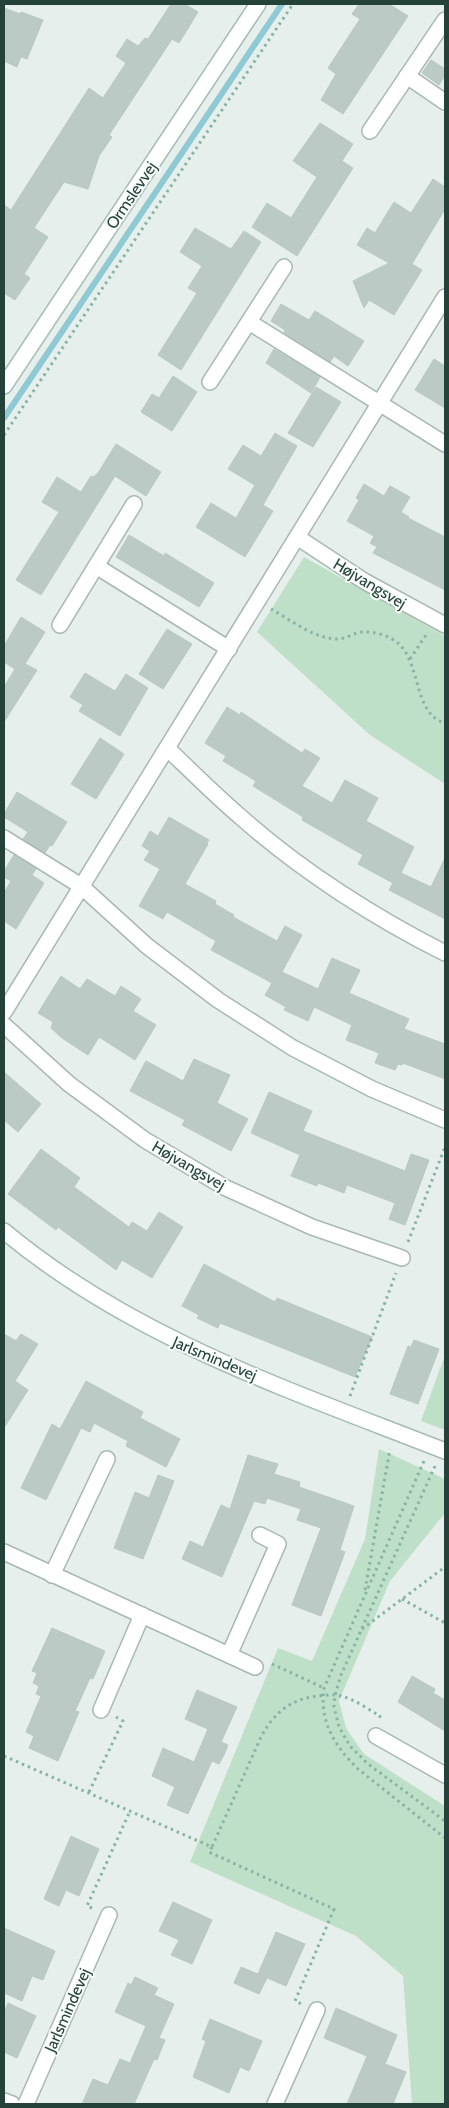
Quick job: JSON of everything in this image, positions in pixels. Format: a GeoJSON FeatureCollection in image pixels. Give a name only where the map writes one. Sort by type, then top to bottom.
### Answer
{"type":"FeatureCollection","features":[{"type":"Feature","properties":{"kind":"street","name":"Ormslevvej"},"geometry":{"type":"LineString","coordinates":[[4,386],[258,4]]}},
{"type":"Feature","properties":{"kind":"street"},"geometry":{"type":"LineString","coordinates":[[370,131],[445,20]]}},
{"type":"Feature","properties":{"kind":"street"},"geometry":{"type":"LineString","coordinates":[[407,76],[445,102]]}},
{"type":"Feature","properties":{"kind":"street"},"geometry":{"type":"LineString","coordinates":[[210,382],[284,267]]}},
{"type":"Feature","properties":{"kind":"street"},"geometry":{"type":"LineString","coordinates":[[4,1012],[168,749],[445,297]]}},
{"type":"Feature","properties":{"kind":"street"},"geometry":{"type":"LineString","coordinates":[[249,322],[445,444]]}},
{"type":"Feature","properties":{"kind":"street"},"geometry":{"type":"LineString","coordinates":[[60,625],[134,504]]}},
{"type":"Feature","properties":{"kind":"street","name":"Højvangsvej"},"geometry":{"type":"LineString","coordinates":[[297,537],[364,581],[440,623]]}},
{"type":"Feature","properties":{"kind":"street"},"geometry":{"type":"LineString","coordinates":[[96,566],[230,648]]}},
{"type":"Feature","properties":{"kind":"street"},"geometry":{"type":"LineString","coordinates":[[168,749],[243,820],[325,883],[413,937],[445,953]]}},
{"type":"Feature","properties":{"kind":"street"},"geometry":{"type":"LineString","coordinates":[[4,838],[81,886],[147,946],[226,1005],[293,1048],[372,1089],[445,1120]]}},
{"type":"Feature","properties":{"kind":"street","name":"Højvangsvej"},"geometry":{"type":"LineString","coordinates":[[4,1025],[69,1084],[145,1140],[218,1183],[312,1228],[402,1258]]}},
{"type":"Feature","properties":{"kind":"street","name":"Jarlsmindevej"},"geometry":{"type":"LineString","coordinates":[[4,1232],[66,1279],[120,1312],[168,1337],[234,1367],[440,1448]]}},
{"type":"Feature","properties":{"kind":"street"},"geometry":{"type":"LineString","coordinates":[[52,1575],[107,1459]]}},
{"type":"Feature","properties":{"kind":"street"},"geometry":{"type":"LineString","coordinates":[[229,1655],[278,1544],[260,1535]]}},
{"type":"Feature","properties":{"kind":"street"},"geometry":{"type":"LineString","coordinates":[[4,1552],[255,1667]]}},
{"type":"Feature","properties":{"kind":"street"},"geometry":{"type":"LineString","coordinates":[[101,1710],[142,1615]]}},
{"type":"Feature","properties":{"kind":"street"},"geometry":{"type":"LineString","coordinates":[[376,1736],[445,1775]]}},
{"type":"Feature","properties":{"kind":"street","name":"Jarlsmindevej"},"geometry":{"type":"LineString","coordinates":[[26,2104],[109,1915]]}},
{"type":"Feature","properties":{"kind":"street"},"geometry":{"type":"LineString","coordinates":[[275,2104],[317,2010]]}},
{"type":"Feature","properties":{"kind":"street"},"geometry":{"type":"LineString","coordinates":[[4,2101],[12,2104]]}},
{"type":"Feature","properties":{"kind":"path"},"geometry":{"type":"LineString","coordinates":[[4,435],[293,4]]}},
{"type":"Feature","properties":{"kind":"path"},"geometry":{"type":"LineString","coordinates":[[258,602],[316,634],[338,639],[363,632],[379,633],[398,642],[410,659],[427,710],[436,720],[445,723]]}},
{"type":"Feature","properties":{"kind":"path"},"geometry":{"type":"LineString","coordinates":[[410,659],[440,623]]}},
{"type":"Feature","properties":{"kind":"path"},"geometry":{"type":"LineString","coordinates":[[345,1411],[445,1147]]}},
{"type":"Feature","properties":{"kind":"path"},"geometry":{"type":"LineString","coordinates":[[364,1596],[393,1429]]}},
{"type":"Feature","properties":{"kind":"path"},"geometry":{"type":"LineString","coordinates":[[440,1448],[364,1596],[324,1688],[323,1710],[330,1734],[345,1757],[445,1838]]}},
{"type":"Feature","properties":{"kind":"path"},"geometry":{"type":"LineString","coordinates":[[440,1448],[341,1675],[335,1695],[335,1717],[343,1736],[358,1755],[445,1821]]}},
{"type":"Feature","properties":{"kind":"path"},"geometry":{"type":"LineString","coordinates":[[362,1629],[445,1567]]}},
{"type":"Feature","properties":{"kind":"path"},"geometry":{"type":"LineString","coordinates":[[402,1599],[445,1623]]}},
{"type":"Feature","properties":{"kind":"path"},"geometry":{"type":"LineString","coordinates":[[255,1667],[260,1658],[324,1688]]}},
{"type":"Feature","properties":{"kind":"path"},"geometry":{"type":"LineString","coordinates":[[317,2010],[295,2001],[334,1909],[209,1852],[268,1725],[288,1704],[298,1700],[323,1696],[343,1696],[380,1716],[376,1736]]}},
{"type":"Feature","properties":{"kind":"path"},"geometry":{"type":"LineString","coordinates":[[89,1792],[123,1721],[101,1710]]}},
{"type":"Feature","properties":{"kind":"path"},"geometry":{"type":"LineString","coordinates":[[4,1756],[212,1847]]}},
{"type":"Feature","properties":{"kind":"path"},"geometry":{"type":"LineString","coordinates":[[109,1915],[88,1906],[130,1811]]}},
{"type":"Feature","properties":{"kind":"green space"},"geometry":{"type":"Polygon","coordinates":[[[304,557],[445,636],[445,784],[370,735],[257,632],[304,557]]]}},
{"type":"Feature","properties":{"kind":"green space"},"geometry":{"type":"Polygon","coordinates":[[[445,1355],[445,1430],[421,1421],[445,1355]]]}},
{"type":"Feature","properties":{"kind":"green space"},"geometry":{"type":"Polygon","coordinates":[[[379,1449],[445,1479],[445,1513],[390,1581],[339,1701],[346,1728],[364,1754],[445,1806],[445,2104],[412,2104],[403,1976],[356,1936],[190,1862],[278,1648],[312,1661],[365,1539],[379,1449]]]}},
{"type":"Feature","properties":{"kind":"building"},"geometry":{"type":"Polygon","coordinates":[[[171,4],[185,4],[198,12],[179,43],[172,39],[109,135],[112,137],[99,156],[88,189],[64,182],[34,228],[48,237],[24,274],[30,278],[15,300],[4,293],[4,205],[11,210],[89,88],[103,98],[126,63],[116,56],[127,39],[138,46],[145,38],[148,39],[171,4]]]}},
{"type":"Feature","properties":{"kind":"building"},"geometry":{"type":"Polygon","coordinates":[[[359,4],[389,4],[408,16],[343,114],[321,100],[336,74],[328,68],[360,19],[352,14],[359,4]]]}},
{"type":"Feature","properties":{"kind":"building"},"geometry":{"type":"Polygon","coordinates":[[[4,8],[43,20],[27,59],[21,57],[17,67],[4,61],[4,8]]]}},
{"type":"Feature","properties":{"kind":"building"},"geometry":{"type":"Polygon","coordinates":[[[431,60],[445,69],[445,75],[439,85],[422,73],[431,60]]]}},
{"type":"Feature","properties":{"kind":"building"},"geometry":{"type":"Polygon","coordinates":[[[320,123],[353,144],[342,161],[353,168],[297,256],[252,227],[267,203],[291,218],[317,177],[293,161],[320,123]]]}},
{"type":"Feature","properties":{"kind":"building"},"geometry":{"type":"Polygon","coordinates":[[[433,179],[445,187],[445,209],[412,264],[422,270],[394,315],[369,300],[364,308],[353,281],[389,263],[357,245],[367,228],[375,233],[394,202],[411,213],[433,179]]]}},
{"type":"Feature","properties":{"kind":"building"},"geometry":{"type":"Polygon","coordinates":[[[195,228],[231,249],[244,231],[261,242],[181,370],[158,355],[197,293],[188,288],[202,266],[180,252],[195,228]]]}},
{"type":"Feature","properties":{"kind":"building"},"geometry":{"type":"Polygon","coordinates":[[[281,304],[309,320],[315,311],[364,341],[348,366],[334,356],[330,362],[284,333],[285,330],[271,321],[281,304]]]}},
{"type":"Feature","properties":{"kind":"building"},"geometry":{"type":"Polygon","coordinates":[[[274,349],[320,377],[311,393],[266,363],[274,349]]]}},
{"type":"Feature","properties":{"kind":"building"},"geometry":{"type":"Polygon","coordinates":[[[434,359],[445,366],[445,408],[415,390],[434,359]]]}},
{"type":"Feature","properties":{"kind":"building"},"geometry":{"type":"Polygon","coordinates":[[[173,376],[197,392],[172,431],[141,412],[152,394],[159,398],[173,376]]]}},
{"type":"Feature","properties":{"kind":"building"},"geometry":{"type":"Polygon","coordinates":[[[316,387],[341,402],[313,447],[288,433],[316,387]]]}},
{"type":"Feature","properties":{"kind":"building"},"geometry":{"type":"Polygon","coordinates":[[[275,433],[297,446],[263,505],[273,511],[245,557],[196,527],[211,503],[236,518],[255,485],[228,469],[243,445],[261,456],[275,433]]]}},
{"type":"Feature","properties":{"kind":"building"},"geometry":{"type":"Polygon","coordinates":[[[116,444],[161,472],[146,496],[115,476],[41,595],[16,580],[59,512],[42,502],[57,477],[81,492],[91,476],[93,477],[98,473],[116,444]]]}},
{"type":"Feature","properties":{"kind":"building"},"geometry":{"type":"Polygon","coordinates":[[[364,484],[384,496],[390,486],[410,497],[401,512],[408,518],[445,537],[445,590],[373,553],[377,547],[370,543],[374,536],[347,521],[359,500],[356,498],[364,484]]]}},
{"type":"Feature","properties":{"kind":"building"},"geometry":{"type":"Polygon","coordinates":[[[129,535],[164,556],[165,553],[214,583],[199,607],[116,557],[129,535]]]}},
{"type":"Feature","properties":{"kind":"building"},"geometry":{"type":"Polygon","coordinates":[[[21,617],[45,632],[25,664],[37,670],[4,722],[4,687],[15,669],[4,662],[4,646],[21,617]]]}},
{"type":"Feature","properties":{"kind":"building"},"geometry":{"type":"Polygon","coordinates":[[[167,629],[192,644],[163,689],[139,674],[167,629]]]}},
{"type":"Feature","properties":{"kind":"building"},"geometry":{"type":"Polygon","coordinates":[[[85,673],[115,691],[126,674],[148,688],[120,736],[79,711],[83,705],[70,697],[85,673]]]}},
{"type":"Feature","properties":{"kind":"building"},"geometry":{"type":"Polygon","coordinates":[[[227,707],[240,715],[241,712],[302,753],[305,749],[320,758],[302,786],[332,803],[345,780],[378,798],[366,821],[414,847],[401,873],[431,887],[445,858],[445,919],[389,890],[393,883],[358,864],[363,855],[302,820],[303,817],[253,786],[256,781],[223,761],[226,756],[205,743],[227,707]]]}},
{"type":"Feature","properties":{"kind":"building"},"geometry":{"type":"Polygon","coordinates":[[[100,738],[124,754],[96,799],[71,784],[100,738]]]}},
{"type":"Feature","properties":{"kind":"building"},"geometry":{"type":"Polygon","coordinates":[[[17,792],[67,822],[52,846],[50,845],[45,853],[23,839],[28,832],[4,817],[17,792]]]}},
{"type":"Feature","properties":{"kind":"building"},"geometry":{"type":"Polygon","coordinates":[[[169,817],[209,840],[185,884],[216,901],[215,904],[234,915],[233,917],[277,941],[285,926],[302,935],[282,972],[318,989],[332,958],[360,970],[349,993],[409,1019],[404,1029],[445,1044],[445,1079],[403,1063],[402,1065],[398,1064],[395,1070],[375,1063],[379,1053],[346,1040],[352,1025],[314,1007],[308,1021],[284,1010],[286,1007],[265,995],[272,983],[211,950],[216,941],[167,912],[163,919],[139,906],[160,869],[144,860],[150,851],[142,846],[150,831],[158,836],[169,817]]]}},
{"type":"Feature","properties":{"kind":"building"},"geometry":{"type":"Polygon","coordinates":[[[14,855],[36,869],[32,875],[44,883],[16,929],[4,921],[4,893],[11,881],[4,877],[4,871],[14,855]]]}},
{"type":"Feature","properties":{"kind":"building"},"geometry":{"type":"Polygon","coordinates":[[[61,976],[80,989],[87,979],[115,996],[121,986],[141,999],[133,1011],[156,1025],[135,1060],[99,1037],[88,1055],[62,1038],[51,1028],[53,1022],[38,1013],[61,976]]]}},
{"type":"Feature","properties":{"kind":"building"},"geometry":{"type":"Polygon","coordinates":[[[194,1059],[230,1075],[217,1103],[248,1119],[231,1151],[182,1125],[185,1120],[130,1091],[146,1061],[183,1081],[194,1059]]]}},
{"type":"Feature","properties":{"kind":"building"},"geometry":{"type":"Polygon","coordinates":[[[4,1072],[41,1104],[18,1132],[4,1120],[4,1072]]]}},
{"type":"Feature","properties":{"kind":"building"},"geometry":{"type":"Polygon","coordinates":[[[269,1092],[312,1111],[303,1131],[405,1171],[411,1154],[429,1160],[405,1225],[389,1219],[395,1203],[347,1185],[344,1193],[318,1183],[317,1186],[291,1176],[300,1155],[251,1133],[269,1092]]]}},
{"type":"Feature","properties":{"kind":"building"},"geometry":{"type":"Polygon","coordinates":[[[41,1149],[80,1178],[74,1187],[129,1227],[132,1222],[147,1231],[159,1212],[183,1227],[152,1278],[122,1260],[116,1270],[58,1227],[56,1230],[8,1194],[41,1149]]]}},
{"type":"Feature","properties":{"kind":"building"},"geometry":{"type":"Polygon","coordinates":[[[204,1264],[275,1302],[277,1298],[372,1337],[355,1377],[220,1323],[218,1328],[197,1318],[199,1315],[182,1306],[204,1264]]]}},
{"type":"Feature","properties":{"kind":"building"},"geometry":{"type":"Polygon","coordinates":[[[4,1334],[16,1341],[21,1334],[38,1344],[15,1381],[28,1390],[4,1428],[4,1334]]]}},
{"type":"Feature","properties":{"kind":"building"},"geometry":{"type":"Polygon","coordinates":[[[414,1340],[439,1349],[418,1404],[390,1394],[408,1346],[411,1347],[414,1340]]]}},
{"type":"Feature","properties":{"kind":"building"},"geometry":{"type":"Polygon","coordinates":[[[86,1381],[143,1412],[140,1418],[180,1439],[166,1467],[126,1446],[128,1441],[94,1423],[90,1432],[81,1428],[46,1500],[21,1488],[52,1424],[60,1429],[86,1381]]]}},
{"type":"Feature","properties":{"kind":"building"},"geometry":{"type":"Polygon","coordinates":[[[248,1455],[278,1464],[274,1474],[300,1482],[299,1487],[354,1506],[340,1550],[345,1552],[321,1616],[292,1605],[321,1528],[297,1520],[301,1509],[267,1498],[265,1504],[254,1501],[222,1577],[182,1559],[190,1541],[203,1547],[221,1505],[230,1509],[248,1455]]]}},
{"type":"Feature","properties":{"kind":"building"},"geometry":{"type":"Polygon","coordinates":[[[158,1475],[174,1481],[143,1559],[114,1548],[135,1492],[149,1498],[158,1475]]]}},
{"type":"Feature","properties":{"kind":"building"},"geometry":{"type":"Polygon","coordinates":[[[52,1628],[105,1651],[93,1679],[90,1678],[75,1711],[79,1712],[58,1761],[29,1748],[34,1736],[26,1732],[41,1696],[36,1694],[39,1686],[33,1683],[37,1673],[32,1671],[52,1628]]]}},
{"type":"Feature","properties":{"kind":"building"},"geometry":{"type":"Polygon","coordinates":[[[412,1676],[435,1689],[433,1693],[445,1700],[445,1731],[398,1702],[412,1676]]]}},
{"type":"Feature","properties":{"kind":"building"},"geometry":{"type":"Polygon","coordinates":[[[197,1690],[237,1707],[221,1742],[228,1745],[224,1755],[219,1764],[212,1761],[188,1814],[167,1805],[175,1787],[152,1776],[163,1748],[194,1762],[208,1729],[185,1719],[197,1690]]]}},
{"type":"Feature","properties":{"kind":"building"},"geometry":{"type":"Polygon","coordinates":[[[71,1836],[99,1849],[79,1896],[66,1890],[59,1906],[44,1899],[71,1836]]]}},
{"type":"Feature","properties":{"kind":"building"},"geometry":{"type":"Polygon","coordinates":[[[173,1902],[212,1920],[192,1964],[171,1955],[179,1940],[159,1931],[173,1902]]]}},
{"type":"Feature","properties":{"kind":"building"},"geometry":{"type":"Polygon","coordinates":[[[4,1928],[55,1951],[43,1980],[32,1976],[22,2001],[4,1993],[4,1928]]]}},
{"type":"Feature","properties":{"kind":"building"},"geometry":{"type":"Polygon","coordinates":[[[276,1932],[305,1944],[286,1986],[258,1974],[276,1932]]]}},
{"type":"Feature","properties":{"kind":"building"},"geometry":{"type":"Polygon","coordinates":[[[241,1967],[267,1978],[259,1994],[234,1983],[241,1967]]]}},
{"type":"Feature","properties":{"kind":"building"},"geometry":{"type":"Polygon","coordinates":[[[135,1977],[158,1988],[154,1995],[174,2004],[159,2038],[165,2040],[157,2060],[154,2059],[134,2104],[82,2104],[93,2079],[108,2085],[120,2059],[130,2063],[146,2026],[115,2012],[128,1983],[131,1985],[135,1977]]]}},
{"type":"Feature","properties":{"kind":"building"},"geometry":{"type":"Polygon","coordinates":[[[8,2003],[36,2016],[17,2058],[4,2052],[4,2013],[8,2003]]]}},
{"type":"Feature","properties":{"kind":"building"},"geometry":{"type":"Polygon","coordinates":[[[336,2008],[397,2035],[385,2064],[406,2072],[393,2104],[347,2104],[367,2056],[324,2038],[336,2008]]]}},
{"type":"Feature","properties":{"kind":"building"},"geometry":{"type":"Polygon","coordinates":[[[210,2019],[262,2041],[249,2071],[240,2067],[229,2093],[193,2077],[206,2041],[202,2039],[210,2019]]]}},
{"type":"Feature","properties":{"kind":"waterway"},"geometry":{"type":"LineString","coordinates":[[4,418],[282,4]]}}]}
